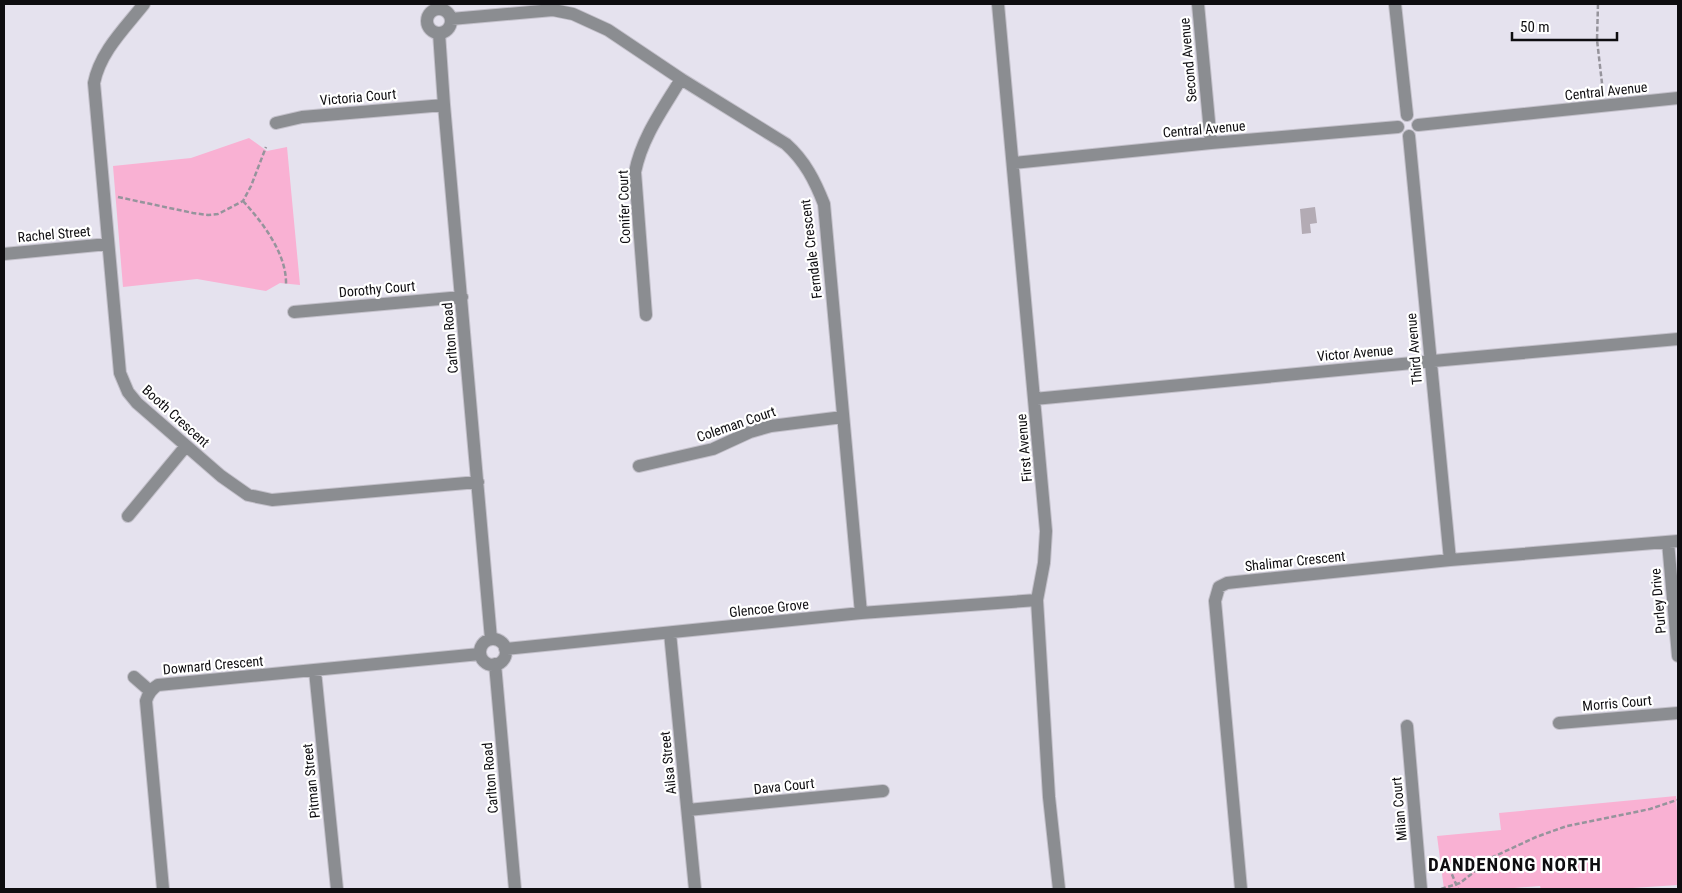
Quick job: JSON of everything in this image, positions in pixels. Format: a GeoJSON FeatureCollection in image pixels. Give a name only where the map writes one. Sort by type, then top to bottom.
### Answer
{"type":"FeatureCollection","features":[{"type":"Feature","properties":{"kind":"street","name":"Booth Crescent"},"geometry":{"type":"LineString","coordinates":[[144,4],[106,52],[97,69],[94,83],[120,373],[128,392],[137,403],[186,446],[221,476],[248,495],[272,500],[478,482]]}},
{"type":"Feature","properties":{"kind":"street","name":"First Avenue"},"geometry":{"type":"LineString","coordinates":[[998,4],[1046,531],[1044,563],[1036,600],[1049,797],[1059,889]]}},
{"type":"Feature","properties":{"kind":"street","name":"Second Avenue"},"geometry":{"type":"LineString","coordinates":[[1198,4],[1211,143]]}},
{"type":"Feature","properties":{"kind":"street"},"geometry":{"type":"LineString","coordinates":[[1395,4],[1407,116]]}},
{"type":"Feature","properties":{"kind":"street"},"geometry":{"type":"LineString","coordinates":[[436,6],[446,11],[451,19],[448,29],[440,33],[430,30],[426,21],[429,13],[436,6]]}},
{"type":"Feature","properties":{"kind":"street","name":"Ferndale Crescent"},"geometry":{"type":"LineString","coordinates":[[451,19],[553,10],[573,14],[608,30],[681,79],[786,144],[795,152],[810,172],[824,204],[860,613]]}},
{"type":"Feature","properties":{"kind":"street","name":"Carlton Road"},"geometry":{"type":"LineString","coordinates":[[440,33],[444,105],[491,639]]}},
{"type":"Feature","properties":{"kind":"street","name":"Conifer Court"},"geometry":{"type":"LineString","coordinates":[[646,315],[635,172],[647,135],[681,79]]}},
{"type":"Feature","properties":{"kind":"street","name":"Central Avenue"},"geometry":{"type":"LineString","coordinates":[[1418,125],[1678,98]]}},
{"type":"Feature","properties":{"kind":"street","name":"Victoria Court"},"geometry":{"type":"LineString","coordinates":[[276,123],[302,118],[444,105]]}},
{"type":"Feature","properties":{"kind":"street"},"geometry":{"type":"LineString","coordinates":[[1407,116],[1415,118],[1418,125],[1417,131],[1409,136],[1401,132],[1398,127],[1399,121],[1407,116]]}},
{"type":"Feature","properties":{"kind":"street","name":"Central Avenue"},"geometry":{"type":"LineString","coordinates":[[1013,163],[1398,127]]}},
{"type":"Feature","properties":{"kind":"street","name":"Third Avenue"},"geometry":{"type":"LineString","coordinates":[[1409,136],[1450,560]]}},
{"type":"Feature","properties":{"kind":"street","name":"Rachel Street"},"geometry":{"type":"LineString","coordinates":[[4,254],[108,244]]}},
{"type":"Feature","properties":{"kind":"street","name":"Dorothy Court"},"geometry":{"type":"LineString","coordinates":[[294,312],[462,297]]}},
{"type":"Feature","properties":{"kind":"street","name":"Victor Avenue"},"geometry":{"type":"LineString","coordinates":[[1034,399],[1678,339]]}},
{"type":"Feature","properties":{"kind":"street","name":"Coleman Court"},"geometry":{"type":"LineString","coordinates":[[639,466],[713,449],[750,432],[771,426],[843,417]]}},
{"type":"Feature","properties":{"kind":"street"},"geometry":{"type":"LineString","coordinates":[[128,516],[186,446]]}},
{"type":"Feature","properties":{"kind":"street","name":"Shalimar Crescent"},"geometry":{"type":"LineString","coordinates":[[1242,889],[1215,601],[1219,587],[1227,583],[1450,560],[1673,542]]}},
{"type":"Feature","properties":{"kind":"street","name":"Purley Drive"},"geometry":{"type":"LineString","coordinates":[[1673,542],[1678,656]]}},
{"type":"Feature","properties":{"kind":"street","name":"Glencoe Grove"},"geometry":{"type":"LineString","coordinates":[[505,649],[860,613],[1036,600]]}},
{"type":"Feature","properties":{"kind":"street","name":"Ailsa Street"},"geometry":{"type":"LineString","coordinates":[[670,633],[695,889]]}},
{"type":"Feature","properties":{"kind":"street"},"geometry":{"type":"LineString","coordinates":[[491,639],[502,642],[505,649],[502,661],[495,664],[484,661],[480,654],[484,643],[491,639]]}},
{"type":"Feature","properties":{"kind":"street","name":"Downard Crescent"},"geometry":{"type":"LineString","coordinates":[[163,889],[146,702],[150,691],[158,685],[480,654]]}},
{"type":"Feature","properties":{"kind":"street","name":"Carlton Road"},"geometry":{"type":"LineString","coordinates":[[495,664],[515,889]]}},
{"type":"Feature","properties":{"kind":"street","name":"Pitman Street"},"geometry":{"type":"LineString","coordinates":[[316,671],[337,889]]}},
{"type":"Feature","properties":{"kind":"street"},"geometry":{"type":"LineString","coordinates":[[134,677],[150,691]]}},
{"type":"Feature","properties":{"kind":"street","name":"Morris Court"},"geometry":{"type":"LineString","coordinates":[[1559,724],[1678,713]]}},
{"type":"Feature","properties":{"kind":"street","name":"Milan Court"},"geometry":{"type":"LineString","coordinates":[[1407,726],[1421,889]]}},
{"type":"Feature","properties":{"kind":"street","name":"Dava Court"},"geometry":{"type":"LineString","coordinates":[[688,810],[883,791]]}},
{"type":"Feature","properties":{"kind":"path"},"geometry":{"type":"LineString","coordinates":[[1598,4],[1597,40],[1603,92]]}},
{"type":"Feature","properties":{"kind":"path"},"geometry":{"type":"LineString","coordinates":[[118,197],[208,216],[228,210],[243,201],[266,147]]}},
{"type":"Feature","properties":{"kind":"path"},"geometry":{"type":"LineString","coordinates":[[243,201],[266,229],[275,246],[287,272],[286,285]]}},
{"type":"Feature","properties":{"kind":"path"},"geometry":{"type":"LineString","coordinates":[[1441,888],[1460,883],[1492,857],[1545,833],[1567,826],[1650,809],[1677,800]]}},
{"type":"Feature","properties":{"kind":"path"},"geometry":{"type":"LineString","coordinates":[[1438,865],[1450,864],[1458,889]]}},
{"type":"Feature","properties":{"kind":"shaded area"},"geometry":{"type":"Polygon","coordinates":[[[249,138],[267,151],[287,147],[300,285],[280,283],[266,291],[197,279],[123,287],[113,166],[191,158],[249,138]]]}},
{"type":"Feature","properties":{"kind":"shaded area"},"geometry":{"type":"Polygon","coordinates":[[[1676,796],[1678,885],[1617,889],[1541,889],[1540,886],[1502,889],[1444,889],[1437,836],[1501,830],[1499,813],[1676,796]]]}},
{"type":"Feature","properties":{"kind":"building"},"geometry":{"type":"Polygon","coordinates":[[[1315,207],[1317,223],[1310,224],[1311,233],[1302,234],[1300,209],[1315,207]]]}},
{"type":"Feature","properties":{"kind":"district","name":"DANDENONG NORTH"},"geometry":{"type":"Point","coordinates":[1515,864]}}]}
